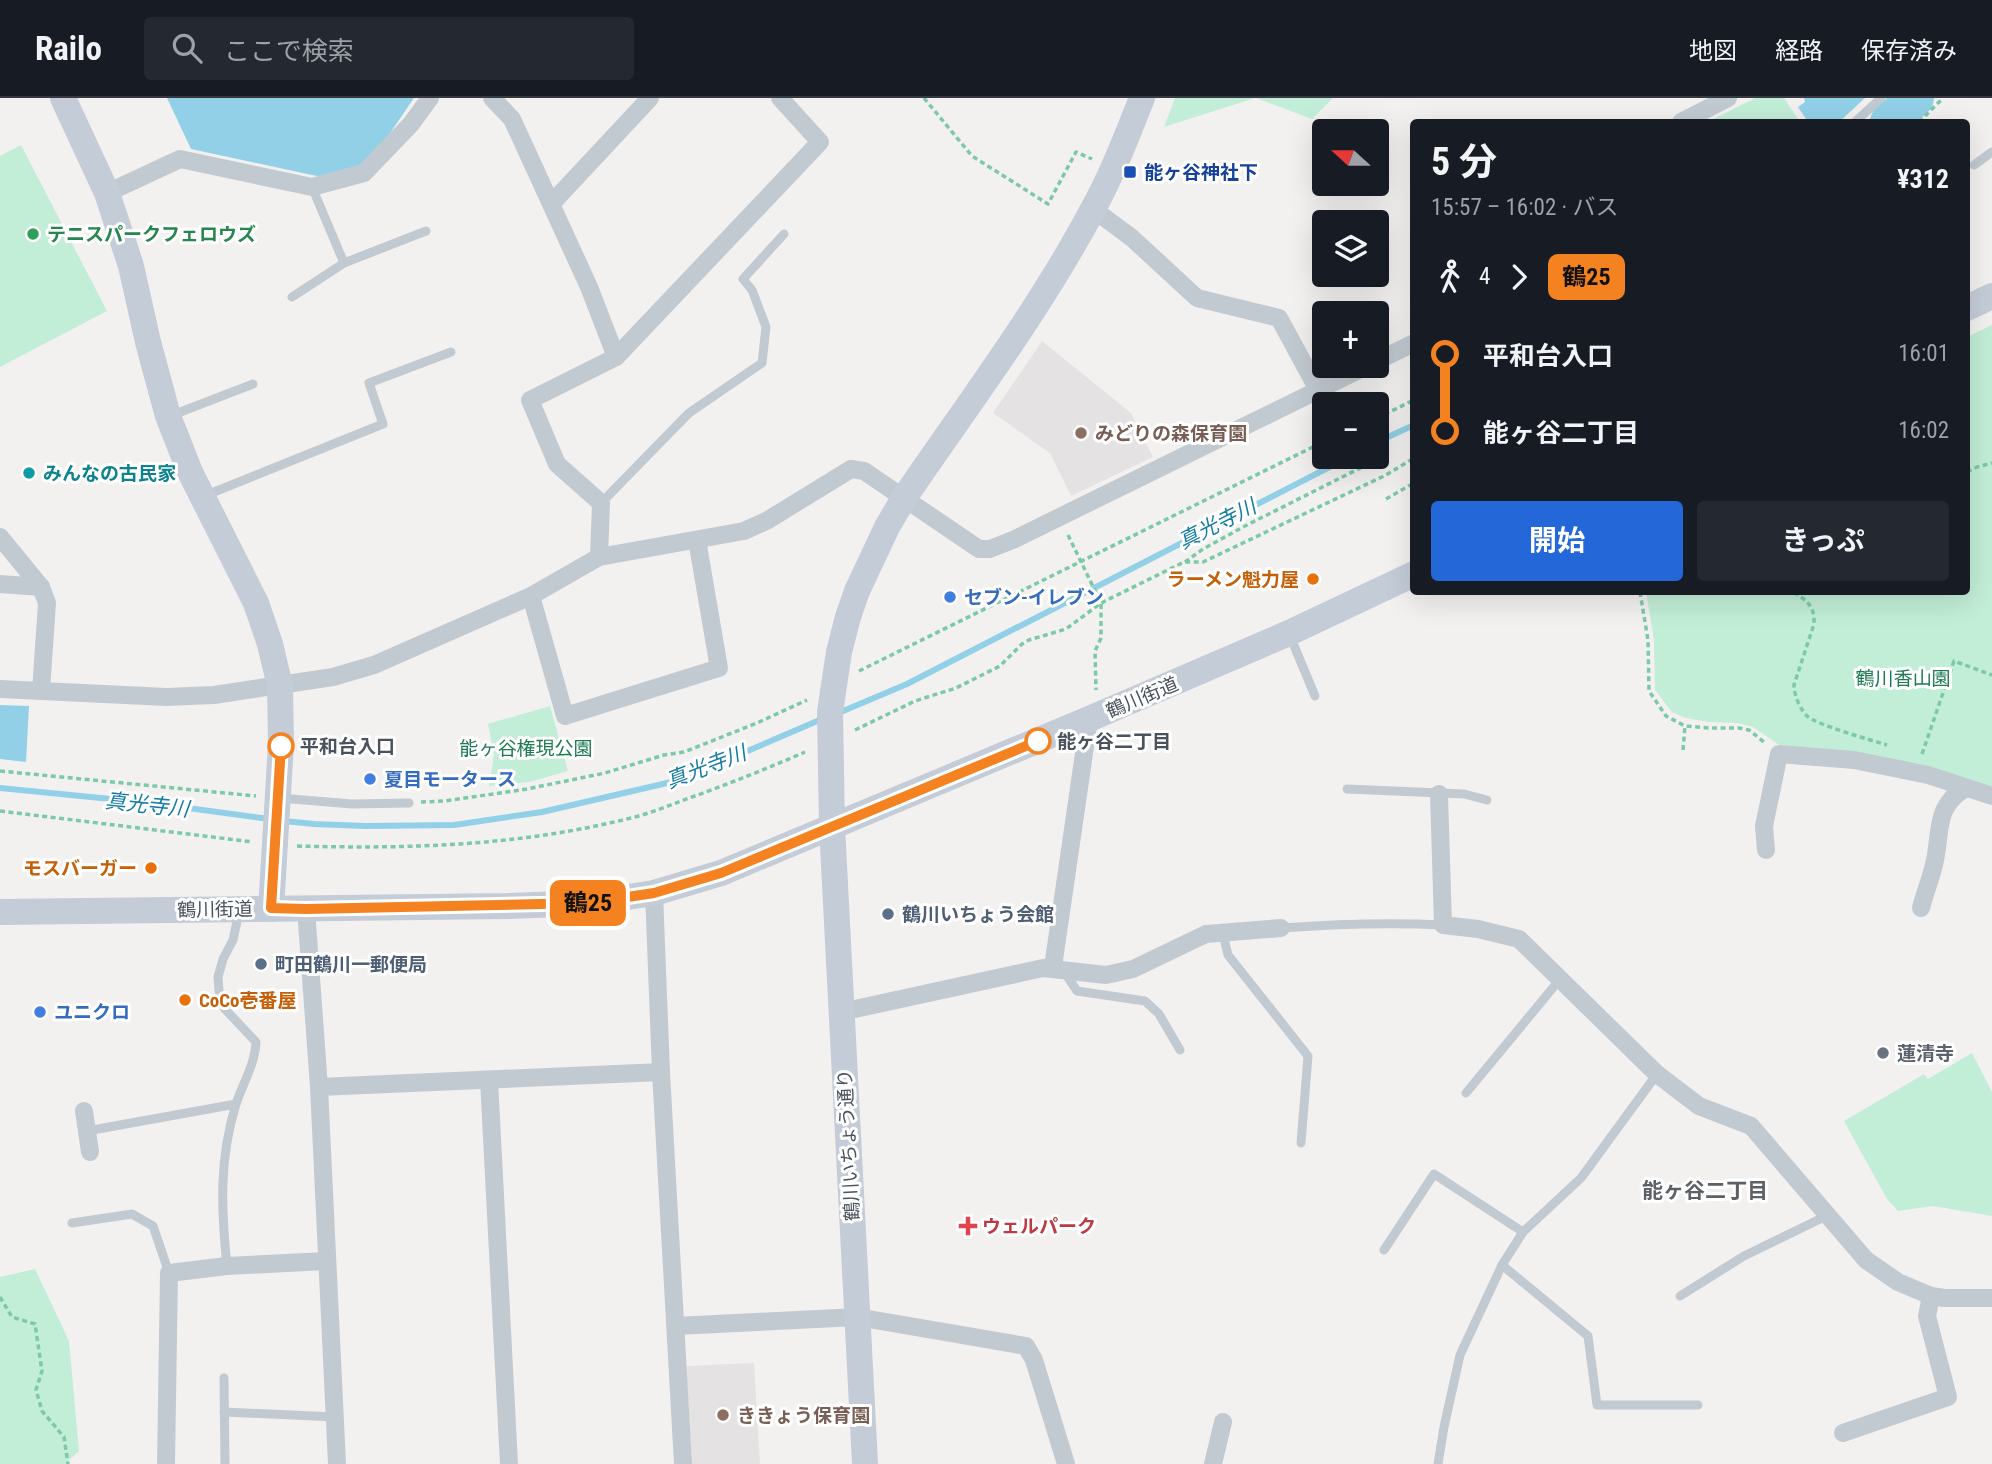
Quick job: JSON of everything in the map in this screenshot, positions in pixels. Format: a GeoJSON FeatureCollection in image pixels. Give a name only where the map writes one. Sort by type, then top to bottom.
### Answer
{"type":"FeatureCollection","features":[{"type":"Feature","properties":{"kind":"street"},"geometry":{"type":"LineString","coordinates":[[63,98],[107,193],[131,266],[168,416],[190,472],[256,603],[270,644],[280,686],[281,744],[271,908]]}},
{"type":"Feature","properties":{"kind":"street"},"geometry":{"type":"LineString","coordinates":[[107,193],[180,159],[312,187],[364,173],[411,124],[430,98]]}},
{"type":"Feature","properties":{"kind":"street"},"geometry":{"type":"LineString","coordinates":[[492,98],[512,119],[589,287],[615,356]]}},
{"type":"Feature","properties":{"kind":"street"},"geometry":{"type":"LineString","coordinates":[[552,203],[650,98]]}},
{"type":"Feature","properties":{"kind":"street"},"geometry":{"type":"LineString","coordinates":[[600,557],[601,503],[557,464],[530,400],[615,356],[820,142],[780,98]]}},
{"type":"Feature","properties":{"kind":"street","name":"鶴川いちょう通り"},"geometry":{"type":"LineString","coordinates":[[865,1464],[832,826],[840,733],[821,696],[857,591],[887,527],[1044,293],[1114,168],[1142,98]]}},
{"type":"Feature","properties":{"kind":"street"},"geometry":{"type":"LineString","coordinates":[[1686,119],[1718,101]]}},
{"type":"Feature","properties":{"kind":"street"},"geometry":{"type":"LineString","coordinates":[[1093,209],[1132,238],[1198,298],[1279,318],[1318,390]]}},
{"type":"Feature","properties":{"kind":"street"},"geometry":{"type":"LineString","coordinates":[[1970,307],[1992,296]]}},
{"type":"Feature","properties":{"kind":"street"},"geometry":{"type":"LineString","coordinates":[[1389,355],[1410,345]]}},
{"type":"Feature","properties":{"kind":"street"},"geometry":{"type":"LineString","coordinates":[[0,689],[166,697],[214,695],[333,677],[374,665],[531,596],[600,557],[744,531],[768,520],[851,469],[864,471],[979,549],[990,549],[1342,378]]}},
{"type":"Feature","properties":{"kind":"street"},"geometry":{"type":"LineString","coordinates":[[0,537],[41,587],[47,603],[41,691]]}},
{"type":"Feature","properties":{"kind":"street"},"geometry":{"type":"LineString","coordinates":[[531,596],[565,716],[719,668],[696,540]]}},
{"type":"Feature","properties":{"kind":"street","name":"鶴川街道"},"geometry":{"type":"LineString","coordinates":[[0,912],[588,903],[654,893],[721,873],[1089,719],[1289,633],[1410,576]]}},
{"type":"Feature","properties":{"kind":"street"},"geometry":{"type":"LineString","coordinates":[[0,584],[41,587]]}},
{"type":"Feature","properties":{"kind":"street"},"geometry":{"type":"LineString","coordinates":[[1057,968],[1089,719]]}},
{"type":"Feature","properties":{"kind":"street"},"geometry":{"type":"LineString","coordinates":[[1766,850],[1764,826],[1779,754],[1854,760],[1928,775],[1992,796]]}},
{"type":"Feature","properties":{"kind":"street"},"geometry":{"type":"LineString","coordinates":[[1921,908],[1935,860],[1940,817],[1949,802],[1966,788]]}},
{"type":"Feature","properties":{"kind":"street"},"geometry":{"type":"LineString","coordinates":[[1439,794],[1443,925],[1478,929],[1519,939],[1657,1074],[1699,1106],[1751,1126],[1866,1259],[1898,1282],[1931,1296],[1992,1298]]}},
{"type":"Feature","properties":{"kind":"street"},"geometry":{"type":"LineString","coordinates":[[654,893],[683,1464]]}},
{"type":"Feature","properties":{"kind":"street"},"geometry":{"type":"LineString","coordinates":[[306,909],[319,1087],[337,1464]]}},
{"type":"Feature","properties":{"kind":"street"},"geometry":{"type":"LineString","coordinates":[[841,1012],[1043,968],[1106,975],[1133,969],[1206,934],[1281,929]]}},
{"type":"Feature","properties":{"kind":"street"},"geometry":{"type":"LineString","coordinates":[[319,1087],[661,1072]]}},
{"type":"Feature","properties":{"kind":"street"},"geometry":{"type":"LineString","coordinates":[[489,1080],[509,1464]]}},
{"type":"Feature","properties":{"kind":"street"},"geometry":{"type":"LineString","coordinates":[[84,1111],[90,1152]]}},
{"type":"Feature","properties":{"kind":"street"},"geometry":{"type":"LineString","coordinates":[[166,1464],[169,1273],[227,1266],[326,1261]]}},
{"type":"Feature","properties":{"kind":"street"},"geometry":{"type":"LineString","coordinates":[[1843,1433],[1948,1397],[1927,1316],[1931,1296]]}},
{"type":"Feature","properties":{"kind":"street"},"geometry":{"type":"LineString","coordinates":[[676,1326],[857,1317],[1026,1346],[1034,1360],[1066,1464]]}},
{"type":"Feature","properties":{"kind":"street"},"geometry":{"type":"LineString","coordinates":[[1213,1464],[1223,1422]]}},
{"type":"Feature","properties":{"kind":"lane"},"geometry":{"type":"LineString","coordinates":[[1858,119],[1881,98]]}},
{"type":"Feature","properties":{"kind":"lane"},"geometry":{"type":"LineString","coordinates":[[1974,165],[1992,152]]}},
{"type":"Feature","properties":{"kind":"lane"},"geometry":{"type":"LineString","coordinates":[[312,187],[344,263]]}},
{"type":"Feature","properties":{"kind":"lane"},"geometry":{"type":"LineString","coordinates":[[292,297],[344,263],[426,230]]}},
{"type":"Feature","properties":{"kind":"lane"},"geometry":{"type":"LineString","coordinates":[[601,503],[689,413],[762,363],[766,327],[752,290],[743,279],[784,234]]}},
{"type":"Feature","properties":{"kind":"lane"},"geometry":{"type":"LineString","coordinates":[[202,497],[383,424],[369,383],[451,352]]}},
{"type":"Feature","properties":{"kind":"lane"},"geometry":{"type":"LineString","coordinates":[[168,416],[253,384]]}},
{"type":"Feature","properties":{"kind":"lane"},"geometry":{"type":"LineString","coordinates":[[1289,633],[1315,696]]}},
{"type":"Feature","properties":{"kind":"lane"},"geometry":{"type":"LineString","coordinates":[[1347,789],[1464,794],[1487,800]]}},
{"type":"Feature","properties":{"kind":"lane"},"geometry":{"type":"LineString","coordinates":[[278,802],[409,803]]}},
{"type":"Feature","properties":{"kind":"lane"},"geometry":{"type":"LineString","coordinates":[[227,1266],[221,1214],[224,1156],[236,1104],[256,1052],[256,1042],[224,1008],[219,991],[218,977],[223,959],[233,940],[240,909]]}},
{"type":"Feature","properties":{"kind":"lane"},"geometry":{"type":"LineString","coordinates":[[1281,929],[1342,923],[1443,925]]}},
{"type":"Feature","properties":{"kind":"lane"},"geometry":{"type":"LineString","coordinates":[[1223,934],[1228,955],[1308,1056],[1301,1143]]}},
{"type":"Feature","properties":{"kind":"lane"},"geometry":{"type":"LineString","coordinates":[[1057,968],[1077,991],[1145,1001],[1159,1014],[1180,1050]]}},
{"type":"Feature","properties":{"kind":"lane"},"geometry":{"type":"LineString","coordinates":[[1466,1093],[1561,978]]}},
{"type":"Feature","properties":{"kind":"lane"},"geometry":{"type":"LineString","coordinates":[[1438,1464],[1460,1355],[1502,1265],[1523,1231],[1581,1178],[1657,1074]]}},
{"type":"Feature","properties":{"kind":"lane"},"geometry":{"type":"LineString","coordinates":[[87,1131],[236,1104]]}},
{"type":"Feature","properties":{"kind":"lane"},"geometry":{"type":"LineString","coordinates":[[1384,1250],[1434,1174],[1523,1231]]}},
{"type":"Feature","properties":{"kind":"lane"},"geometry":{"type":"LineString","coordinates":[[72,1223],[132,1214],[153,1226],[169,1273]]}},
{"type":"Feature","properties":{"kind":"lane"},"geometry":{"type":"LineString","coordinates":[[1680,1296],[1744,1256],[1828,1215]]}},
{"type":"Feature","properties":{"kind":"lane"},"geometry":{"type":"LineString","coordinates":[[1502,1265],[1588,1336],[1597,1405],[1698,1405]]}},
{"type":"Feature","properties":{"kind":"lane"},"geometry":{"type":"LineString","coordinates":[[224,1378],[225,1464]]}},
{"type":"Feature","properties":{"kind":"lane"},"geometry":{"type":"LineString","coordinates":[[224,1412],[335,1417]]}},
{"type":"Feature","properties":{"kind":"path"},"geometry":{"type":"LineString","coordinates":[[924,98],[972,156],[1048,204],[1076,152],[1114,168]]}},
{"type":"Feature","properties":{"kind":"path"},"geometry":{"type":"LineString","coordinates":[[1922,119],[1943,98]]}},
{"type":"Feature","properties":{"kind":"path"},"geometry":{"type":"LineString","coordinates":[[1389,412],[1410,402]]}},
{"type":"Feature","properties":{"kind":"path"},"geometry":{"type":"LineString","coordinates":[[855,672],[1312,447]]}},
{"type":"Feature","properties":{"kind":"path"},"geometry":{"type":"LineString","coordinates":[[1184,562],[1203,562],[1386,475],[1410,460]]}},
{"type":"Feature","properties":{"kind":"path"},"geometry":{"type":"LineString","coordinates":[[1970,470],[1992,463]]}},
{"type":"Feature","properties":{"kind":"path"},"geometry":{"type":"LineString","coordinates":[[840,733],[915,701],[956,688],[1000,666],[1029,640],[1066,629],[1101,603],[1358,469]]}},
{"type":"Feature","properties":{"kind":"path"},"geometry":{"type":"LineString","coordinates":[[1386,499],[1410,485]]}},
{"type":"Feature","properties":{"kind":"path"},"geometry":{"type":"LineString","coordinates":[[1059,517],[1101,603],[1101,638],[1095,651],[1097,687],[1089,719]]}},
{"type":"Feature","properties":{"kind":"path"},"geometry":{"type":"LineString","coordinates":[[1641,595],[1648,639],[1649,691],[1665,716],[1685,726],[1749,730],[1779,754]]}},
{"type":"Feature","properties":{"kind":"path"},"geometry":{"type":"LineString","coordinates":[[1798,595],[1809,602],[1815,615],[1794,685],[1794,693],[1805,713],[1816,721],[1897,748]]}},
{"type":"Feature","properties":{"kind":"path"},"geometry":{"type":"LineString","coordinates":[[1922,757],[1954,661],[1992,675]]}},
{"type":"Feature","properties":{"kind":"path"},"geometry":{"type":"LineString","coordinates":[[409,803],[445,801],[527,789],[605,773],[664,755],[684,752],[821,696]]}},
{"type":"Feature","properties":{"kind":"path"},"geometry":{"type":"LineString","coordinates":[[1683,750],[1685,726]]}},
{"type":"Feature","properties":{"kind":"path"},"geometry":{"type":"LineString","coordinates":[[0,811],[351,848],[500,842],[568,832],[633,818],[735,782],[805,752]]}},
{"type":"Feature","properties":{"kind":"path"},"geometry":{"type":"LineString","coordinates":[[0,771],[251,795]]}},
{"type":"Feature","properties":{"kind":"path"},"geometry":{"type":"LineString","coordinates":[[0,1297],[12,1317],[35,1324],[43,1371],[36,1390],[42,1411],[64,1437],[68,1464]]}},
{"type":"Feature","properties":{"kind":"shaded area","name":"みどりの森保育園"},"geometry":{"type":"Polygon","coordinates":[[[1042,341],[1131,413],[1153,457],[1071,496],[1050,453],[993,413],[1042,341]]]}},
{"type":"Feature","properties":{"kind":"shaded area","name":"ききょう保育園"},"geometry":{"type":"Polygon","coordinates":[[[754,1363],[760,1464],[692,1464],[686,1366],[754,1363]]]}},
{"type":"Feature","properties":{"kind":"green space"},"geometry":{"type":"Polygon","coordinates":[[[1175,98],[1255,98],[1164,127],[1175,98]]]}},
{"type":"Feature","properties":{"kind":"green space"},"geometry":{"type":"Polygon","coordinates":[[[1256,98],[1333,98],[1312,119],[1256,98]]]}},
{"type":"Feature","properties":{"kind":"green space"},"geometry":{"type":"Polygon","coordinates":[[[1755,98],[1784,98],[1798,119],[1714,119],[1755,98]]]}},
{"type":"Feature","properties":{"kind":"green space","name":"テニスパークフェロウズ"},"geometry":{"type":"Polygon","coordinates":[[[21,145],[107,311],[0,367],[0,156],[21,145]]]}},
{"type":"Feature","properties":{"kind":"green space","name":"鶴川香山園"},"geometry":{"type":"Polygon","coordinates":[[[1992,325],[1992,790],[1850,755],[1779,745],[1753,727],[1686,718],[1672,712],[1655,690],[1654,640],[1646,595],[1970,595],[1970,336],[1992,325]]]}},
{"type":"Feature","properties":{"kind":"green space","name":"能ヶ谷権現公園"},"geometry":{"type":"Polygon","coordinates":[[[550,706],[568,771],[529,782],[489,786],[494,755],[488,724],[550,706]]]}},
{"type":"Feature","properties":{"kind":"green space"},"geometry":{"type":"Polygon","coordinates":[[[1972,1053],[1992,1092],[1992,1216],[1933,1206],[1898,1211],[1887,1199],[1844,1121],[1924,1074],[1928,1079],[1972,1053]]]}},
{"type":"Feature","properties":{"kind":"green space"},"geometry":{"type":"Polygon","coordinates":[[[35,1269],[69,1341],[79,1451],[65,1464],[0,1464],[0,1277],[35,1269]]]}},
{"type":"Feature","properties":{"kind":"water"},"geometry":{"type":"Polygon","coordinates":[[[167,98],[414,98],[382,145],[361,166],[326,178],[191,149],[167,98]]]}},
{"type":"Feature","properties":{"kind":"water"},"geometry":{"type":"Polygon","coordinates":[[[1804,98],[1865,98],[1842,119],[1806,119],[1798,107],[1805,102],[1804,98]]]}},
{"type":"Feature","properties":{"kind":"water"},"geometry":{"type":"Polygon","coordinates":[[[0,705],[29,706],[26,762],[0,759],[0,705]]]}},
{"type":"Feature","properties":{"kind":"waterway","name":"真光寺川"},"geometry":{"type":"LineString","coordinates":[[1892,119],[1915,98]]}},
{"type":"Feature","properties":{"kind":"waterway","name":"真光寺川"},"geometry":{"type":"LineString","coordinates":[[1389,436],[1410,427]]}},
{"type":"Feature","properties":{"kind":"waterway","name":"真光寺川"},"geometry":{"type":"LineString","coordinates":[[836,714],[907,684],[1326,469]]}},
{"type":"Feature","properties":{"kind":"waterway","name":"真光寺川"},"geometry":{"type":"LineString","coordinates":[[284,821],[365,826],[454,825],[542,812],[680,780],[822,719]]}},
{"type":"Feature","properties":{"kind":"waterway","name":"真光寺川"},"geometry":{"type":"LineString","coordinates":[[0,788],[151,803],[269,819]]}},
{"type":"Feature","properties":{"kind":"bus line","name":"鶴25"},"geometry":{"type":"LineString","coordinates":[[281,746],[271,908],[306,909],[588,903],[654,893],[721,873],[1038,741]]}},
{"type":"Feature","properties":{"kind":"place","name":"能ヶ谷神社下"},"geometry":{"type":"Point","coordinates":[1130,172]}},
{"type":"Feature","properties":{"kind":"place","name":"テニスパークフェロウズ"},"geometry":{"type":"Point","coordinates":[33,234]}},
{"type":"Feature","properties":{"kind":"place","name":"みどりの森保育園"},"geometry":{"type":"Point","coordinates":[1081,433]}},
{"type":"Feature","properties":{"kind":"place","name":"みんなの古民家"},"geometry":{"type":"Point","coordinates":[29,473]}},
{"type":"Feature","properties":{"kind":"place","name":"ラーメン魁力屋"},"geometry":{"type":"Point","coordinates":[1313,579]}},
{"type":"Feature","properties":{"kind":"place","name":"セブン-イレブン"},"geometry":{"type":"Point","coordinates":[950,597]}},
{"type":"Feature","properties":{"kind":"place","name":"能ヶ谷二丁目"},"geometry":{"type":"Point","coordinates":[1038,741]}},
{"type":"Feature","properties":{"kind":"place","name":"平和台入口"},"geometry":{"type":"Point","coordinates":[281,746]}},
{"type":"Feature","properties":{"kind":"place","name":"夏目モータース"},"geometry":{"type":"Point","coordinates":[370,779]}},
{"type":"Feature","properties":{"kind":"place","name":"モスバーガー"},"geometry":{"type":"Point","coordinates":[151,868]}},
{"type":"Feature","properties":{"kind":"place","name":"鶴川いちょう会館"},"geometry":{"type":"Point","coordinates":[888,914]}},
{"type":"Feature","properties":{"kind":"place","name":"町田鶴川一郵便局"},"geometry":{"type":"Point","coordinates":[261,964]}},
{"type":"Feature","properties":{"kind":"place","name":"CoCo壱番屋"},"geometry":{"type":"Point","coordinates":[185,1000]}},
{"type":"Feature","properties":{"kind":"place","name":"ユニクロ"},"geometry":{"type":"Point","coordinates":[40,1012]}},
{"type":"Feature","properties":{"kind":"place","name":"蓮清寺"},"geometry":{"type":"Point","coordinates":[1883,1053]}},
{"type":"Feature","properties":{"kind":"place","name":"ウェルパーク"},"geometry":{"type":"Point","coordinates":[968,1226]}},
{"type":"Feature","properties":{"kind":"place","name":"ききょう保育園"},"geometry":{"type":"Point","coordinates":[723,1415]}},
{"type":"Feature","properties":{"kind":"district","name":"能ヶ谷二丁目"},"geometry":{"type":"Point","coordinates":[1705,1191]}}]}
